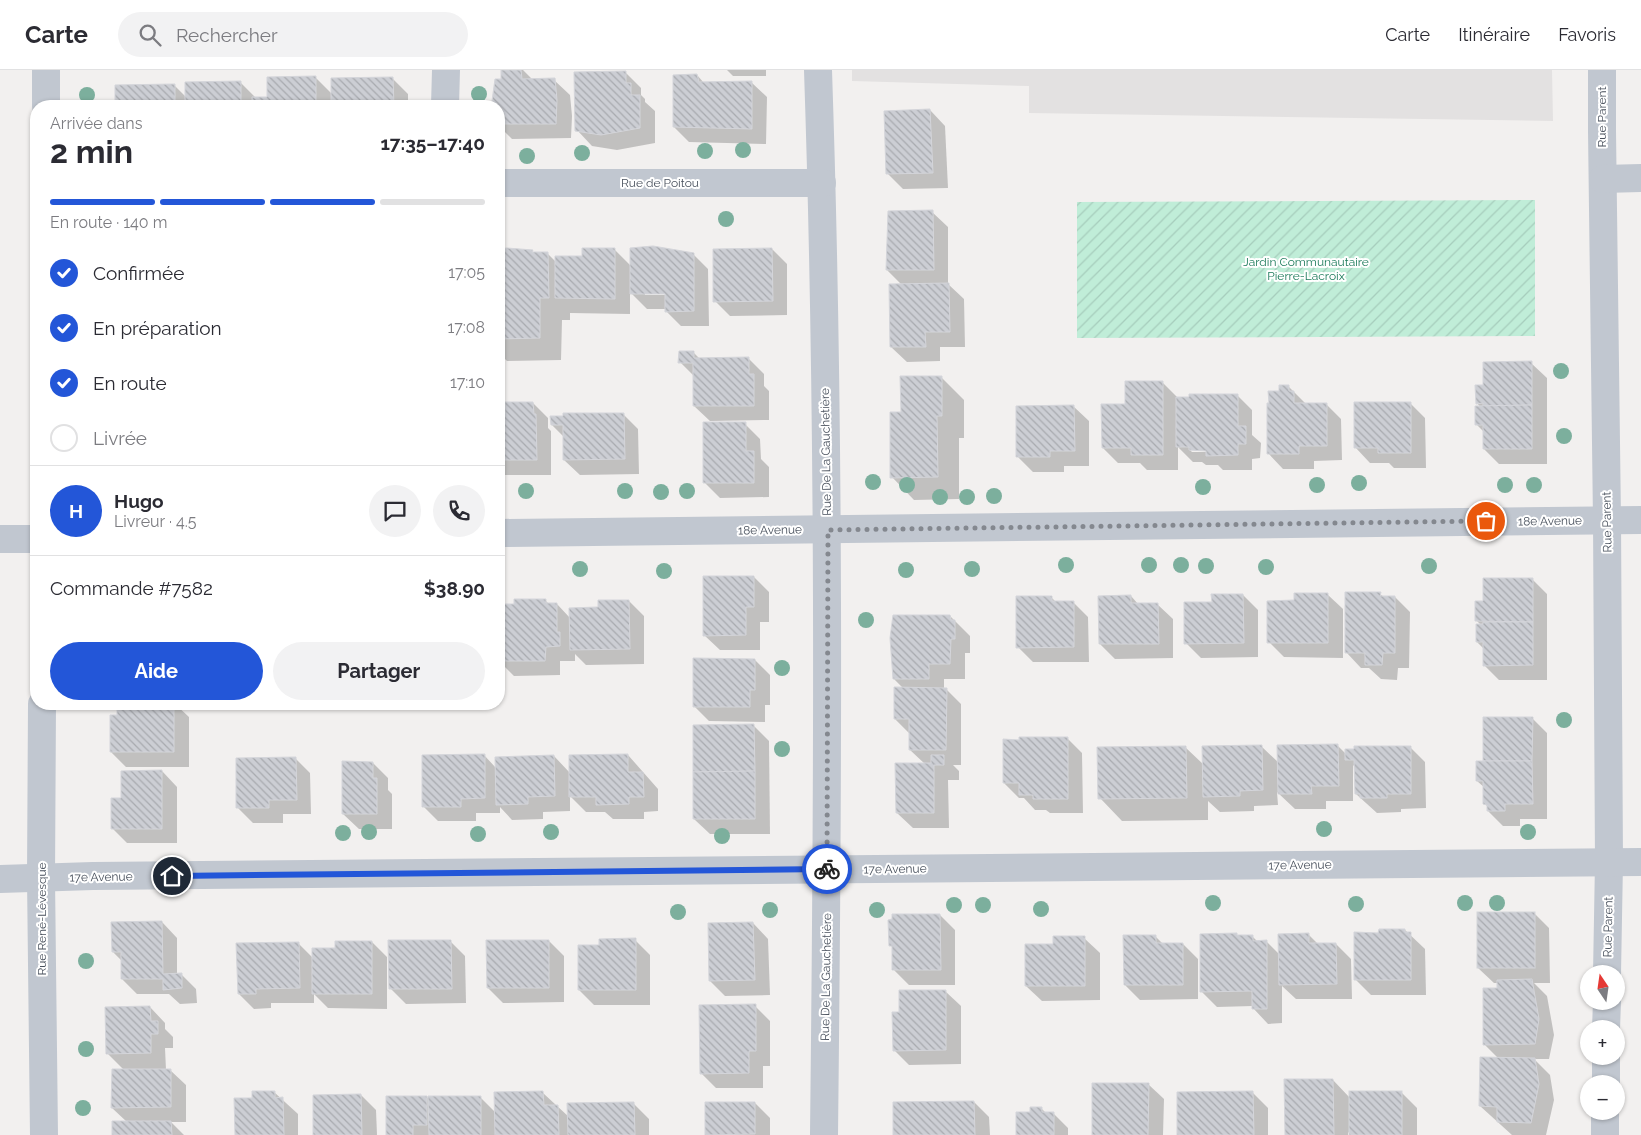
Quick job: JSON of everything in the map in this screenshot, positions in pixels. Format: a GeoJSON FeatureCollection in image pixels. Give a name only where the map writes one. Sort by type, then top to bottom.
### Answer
{"type":"FeatureCollection","features":[{"type":"Feature","properties":{"kind":"street"},"geometry":{"type":"LineString","coordinates":[[46,70],[46,100]]}},
{"type":"Feature","properties":{"kind":"street"},"geometry":{"type":"LineString","coordinates":[[446,70],[446,100]]}},
{"type":"Feature","properties":{"kind":"street","name":"Rue De La Gauchetière"},"geometry":{"type":"LineString","coordinates":[[818,70],[822,183],[828,530],[824,1135]]}},
{"type":"Feature","properties":{"kind":"street","name":"Rue Parent"},"geometry":{"type":"LineString","coordinates":[[1602,70],[1608,520],[1609,862],[1607,965]]}},
{"type":"Feature","properties":{"kind":"street"},"geometry":{"type":"LineString","coordinates":[[1603,179],[1641,178]]}},
{"type":"Feature","properties":{"kind":"street","name":"Rue de Poitou"},"geometry":{"type":"LineString","coordinates":[[505,183],[822,183]]}},
{"type":"Feature","properties":{"kind":"street","name":"18e Avenue"},"geometry":{"type":"LineString","coordinates":[[505,533],[1641,520]]}},
{"type":"Feature","properties":{"kind":"street"},"geometry":{"type":"LineString","coordinates":[[0,539],[30,538]]}},
{"type":"Feature","properties":{"kind":"street","name":"Rue René-Lévesque"},"geometry":{"type":"LineString","coordinates":[[42,710],[44,1135]]}},
{"type":"Feature","properties":{"kind":"street","name":"17e Avenue"},"geometry":{"type":"LineString","coordinates":[[0,879],[1641,862]]}},
{"type":"Feature","properties":{"kind":"street"},"geometry":{"type":"LineString","coordinates":[[1605,1120],[1605,1135]]}},
{"type":"Feature","properties":{"kind":"shaded area"},"geometry":{"type":"Polygon","coordinates":[[[852,70],[1552,70],[1553,121],[1029,113],[1029,86],[852,81],[852,70]]]}},
{"type":"Feature","properties":{"kind":"green space","name":"Jardin Communautaire Pierre-Lacroix"},"geometry":{"type":"Polygon","coordinates":[[[1535,200],[1535,336],[1077,338],[1077,202],[1535,200]]]}},
{"type":"Feature","properties":{"kind":"building"},"geometry":{"type":"Polygon","coordinates":[[[501,70],[521,70],[522,79],[555,78],[557,100],[556,124],[505,124],[505,100],[492,100],[495,79],[501,79],[501,70]]]}},
{"type":"Feature","properties":{"kind":"building"},"geometry":{"type":"Polygon","coordinates":[[[626,71],[626,83],[631,83],[631,95],[640,95],[640,128],[601,135],[575,131],[574,72],[626,71]]]}},
{"type":"Feature","properties":{"kind":"building"},"geometry":{"type":"Polygon","coordinates":[[[697,74],[699,82],[752,81],[752,129],[673,127],[673,75],[697,74]]]}},
{"type":"Feature","properties":{"kind":"building"},"geometry":{"type":"Polygon","coordinates":[[[316,76],[316,100],[252,100],[252,97],[267,97],[267,77],[316,76]]]}},
{"type":"Feature","properties":{"kind":"building"},"geometry":{"type":"Polygon","coordinates":[[[393,77],[394,100],[331,100],[331,78],[393,77]]]}},
{"type":"Feature","properties":{"kind":"building"},"geometry":{"type":"Polygon","coordinates":[[[241,81],[241,100],[185,100],[185,82],[241,81]]]}},
{"type":"Feature","properties":{"kind":"building"},"geometry":{"type":"Polygon","coordinates":[[[175,84],[175,100],[115,100],[115,85],[175,84]]]}},
{"type":"Feature","properties":{"kind":"building"},"geometry":{"type":"Polygon","coordinates":[[[930,109],[933,173],[886,174],[884,111],[930,109]]]}},
{"type":"Feature","properties":{"kind":"building"},"geometry":{"type":"Polygon","coordinates":[[[933,210],[934,270],[886,270],[888,211],[933,210]]]}},
{"type":"Feature","properties":{"kind":"building"},"geometry":{"type":"Polygon","coordinates":[[[653,246],[694,253],[694,311],[665,312],[665,294],[630,294],[630,248],[653,246]]]}},
{"type":"Feature","properties":{"kind":"building"},"geometry":{"type":"Polygon","coordinates":[[[505,248],[548,252],[549,298],[540,298],[540,338],[505,339],[505,248]]]}},
{"type":"Feature","properties":{"kind":"building"},"geometry":{"type":"Polygon","coordinates":[[[582,248],[615,248],[615,299],[555,298],[555,256],[582,256],[582,248]]]}},
{"type":"Feature","properties":{"kind":"building"},"geometry":{"type":"Polygon","coordinates":[[[772,248],[773,301],[713,302],[713,249],[772,248]]]}},
{"type":"Feature","properties":{"kind":"building"},"geometry":{"type":"Polygon","coordinates":[[[949,283],[950,332],[925,332],[926,347],[890,347],[889,284],[949,283]]]}},
{"type":"Feature","properties":{"kind":"building"},"geometry":{"type":"Polygon","coordinates":[[[679,351],[694,351],[694,358],[749,357],[749,374],[754,374],[754,406],[693,406],[693,363],[678,363],[679,351]]]}},
{"type":"Feature","properties":{"kind":"building"},"geometry":{"type":"Polygon","coordinates":[[[1532,361],[1532,405],[1483,406],[1483,403],[1476,404],[1475,385],[1483,385],[1483,362],[1532,361]]]}},
{"type":"Feature","properties":{"kind":"building"},"geometry":{"type":"Polygon","coordinates":[[[900,376],[942,376],[942,416],[937,416],[938,477],[890,478],[890,412],[901,412],[900,376]]]}},
{"type":"Feature","properties":{"kind":"building"},"geometry":{"type":"Polygon","coordinates":[[[1125,381],[1163,381],[1163,455],[1131,455],[1131,448],[1102,448],[1101,404],[1125,404],[1125,381]]]}},
{"type":"Feature","properties":{"kind":"building"},"geometry":{"type":"Polygon","coordinates":[[[1279,385],[1289,385],[1289,391],[1294,391],[1294,403],[1327,403],[1327,446],[1299,446],[1299,454],[1267,454],[1268,391],[1279,391],[1279,385]]]}},
{"type":"Feature","properties":{"kind":"building"},"geometry":{"type":"Polygon","coordinates":[[[1189,394],[1238,394],[1238,426],[1246,426],[1246,444],[1238,444],[1238,455],[1206,456],[1206,451],[1189,450],[1189,447],[1176,447],[1176,397],[1189,397],[1189,394]]]}},
{"type":"Feature","properties":{"kind":"building"},"geometry":{"type":"Polygon","coordinates":[[[505,402],[533,402],[534,414],[536,414],[537,460],[505,460],[505,402]]]}},
{"type":"Feature","properties":{"kind":"building"},"geometry":{"type":"Polygon","coordinates":[[[1354,402],[1411,402],[1411,453],[1378,453],[1378,448],[1354,448],[1354,402]]]}},
{"type":"Feature","properties":{"kind":"building"},"geometry":{"type":"Polygon","coordinates":[[[1074,405],[1075,451],[1050,451],[1050,457],[1016,457],[1016,406],[1074,405]]]}},
{"type":"Feature","properties":{"kind":"building"},"geometry":{"type":"Polygon","coordinates":[[[1532,405],[1532,449],[1483,449],[1483,425],[1475,425],[1475,406],[1532,405]]]}},
{"type":"Feature","properties":{"kind":"building"},"geometry":{"type":"Polygon","coordinates":[[[563,413],[624,413],[625,459],[563,460],[563,425],[551,425],[550,416],[563,416],[563,413]]]}},
{"type":"Feature","properties":{"kind":"building"},"geometry":{"type":"Polygon","coordinates":[[[703,422],[746,422],[746,451],[754,451],[754,483],[703,483],[703,422]]]}},
{"type":"Feature","properties":{"kind":"building"},"geometry":{"type":"Polygon","coordinates":[[[703,576],[754,576],[754,607],[746,607],[746,635],[703,636],[703,576]]]}},
{"type":"Feature","properties":{"kind":"building"},"geometry":{"type":"Polygon","coordinates":[[[1483,578],[1533,578],[1533,622],[1475,621],[1475,601],[1483,601],[1483,578]]]}},
{"type":"Feature","properties":{"kind":"building"},"geometry":{"type":"Polygon","coordinates":[[[1345,592],[1381,592],[1380,596],[1395,596],[1395,653],[1383,653],[1382,665],[1365,665],[1365,653],[1345,653],[1345,592]]]}},
{"type":"Feature","properties":{"kind":"building"},"geometry":{"type":"Polygon","coordinates":[[[1294,593],[1328,593],[1328,643],[1267,643],[1267,601],[1294,600],[1294,593]]]}},
{"type":"Feature","properties":{"kind":"building"},"geometry":{"type":"Polygon","coordinates":[[[1211,594],[1243,594],[1244,643],[1184,644],[1184,602],[1212,602],[1211,594]]]}},
{"type":"Feature","properties":{"kind":"building"},"geometry":{"type":"Polygon","coordinates":[[[1131,595],[1131,603],[1158,603],[1159,644],[1099,644],[1098,596],[1131,595]]]}},
{"type":"Feature","properties":{"kind":"building"},"geometry":{"type":"Polygon","coordinates":[[[1016,596],[1052,596],[1052,601],[1074,601],[1074,647],[1016,648],[1016,596]]]}},
{"type":"Feature","properties":{"kind":"building"},"geometry":{"type":"Polygon","coordinates":[[[514,599],[546,599],[546,603],[557,603],[557,632],[560,632],[560,646],[546,647],[545,661],[505,661],[505,604],[514,604],[514,599]]]}},
{"type":"Feature","properties":{"kind":"building"},"geometry":{"type":"Polygon","coordinates":[[[598,600],[629,600],[630,649],[570,650],[569,608],[598,607],[598,600]]]}},
{"type":"Feature","properties":{"kind":"building"},"geometry":{"type":"Polygon","coordinates":[[[893,615],[950,615],[951,620],[955,620],[955,639],[951,639],[950,664],[929,664],[929,679],[893,679],[890,638],[893,615]]]}},
{"type":"Feature","properties":{"kind":"building"},"geometry":{"type":"Polygon","coordinates":[[[1483,622],[1533,622],[1533,665],[1483,666],[1483,642],[1476,642],[1476,624],[1483,624],[1483,622]]]}},
{"type":"Feature","properties":{"kind":"building"},"geometry":{"type":"Polygon","coordinates":[[[693,658],[755,659],[755,690],[750,690],[750,707],[693,707],[693,658]]]}},
{"type":"Feature","properties":{"kind":"building"},"geometry":{"type":"Polygon","coordinates":[[[894,687],[947,688],[946,750],[909,750],[909,719],[894,719],[894,687]]]}},
{"type":"Feature","properties":{"kind":"building"},"geometry":{"type":"Polygon","coordinates":[[[117,710],[174,710],[174,752],[110,752],[110,715],[117,715],[117,710]]]}},
{"type":"Feature","properties":{"kind":"building"},"geometry":{"type":"Polygon","coordinates":[[[1483,717],[1533,717],[1532,761],[1483,761],[1483,717]]]}},
{"type":"Feature","properties":{"kind":"building"},"geometry":{"type":"Polygon","coordinates":[[[754,724],[755,771],[693,772],[693,725],[754,724]]]}},
{"type":"Feature","properties":{"kind":"building"},"geometry":{"type":"Polygon","coordinates":[[[1019,737],[1068,737],[1068,799],[1033,799],[1033,795],[1019,795],[1019,783],[1003,783],[1003,739],[1019,740],[1019,737]]]}},
{"type":"Feature","properties":{"kind":"building"},"geometry":{"type":"Polygon","coordinates":[[[1338,744],[1339,786],[1311,786],[1312,794],[1278,794],[1277,745],[1338,744]]]}},
{"type":"Feature","properties":{"kind":"building"},"geometry":{"type":"Polygon","coordinates":[[[1262,745],[1263,790],[1240,791],[1240,796],[1203,797],[1202,746],[1262,745]]]}},
{"type":"Feature","properties":{"kind":"building"},"geometry":{"type":"Polygon","coordinates":[[[1186,746],[1187,798],[1098,799],[1097,747],[1186,746]]]}},
{"type":"Feature","properties":{"kind":"building"},"geometry":{"type":"Polygon","coordinates":[[[1354,746],[1411,746],[1411,794],[1387,794],[1387,798],[1360,798],[1360,794],[1355,794],[1354,760],[1345,760],[1345,749],[1354,749],[1354,746]]]}},
{"type":"Feature","properties":{"kind":"building"},"geometry":{"type":"Polygon","coordinates":[[[485,754],[485,798],[461,799],[461,807],[422,807],[422,755],[485,754]]]}},
{"type":"Feature","properties":{"kind":"building"},"geometry":{"type":"Polygon","coordinates":[[[628,754],[628,772],[643,772],[644,797],[629,797],[629,804],[596,805],[596,797],[569,797],[569,755],[628,754]]]}},
{"type":"Feature","properties":{"kind":"building"},"geometry":{"type":"Polygon","coordinates":[[[554,755],[555,796],[528,797],[528,804],[496,805],[495,757],[554,755]]]}},
{"type":"Feature","properties":{"kind":"building"},"geometry":{"type":"Polygon","coordinates":[[[931,755],[944,755],[944,765],[934,765],[934,813],[896,813],[895,763],[931,763],[931,755]]]}},
{"type":"Feature","properties":{"kind":"building"},"geometry":{"type":"Polygon","coordinates":[[[296,757],[297,800],[269,800],[269,808],[236,808],[236,758],[296,757]]]}},
{"type":"Feature","properties":{"kind":"building"},"geometry":{"type":"Polygon","coordinates":[[[342,761],[373,762],[373,778],[377,778],[377,814],[342,814],[342,761]]]}},
{"type":"Feature","properties":{"kind":"building"},"geometry":{"type":"Polygon","coordinates":[[[1476,761],[1532,761],[1533,804],[1505,804],[1505,811],[1487,811],[1487,805],[1483,804],[1483,781],[1476,781],[1476,761]]]}},
{"type":"Feature","properties":{"kind":"building"},"geometry":{"type":"Polygon","coordinates":[[[162,770],[162,829],[111,829],[111,798],[121,798],[121,771],[162,770]]]}},
{"type":"Feature","properties":{"kind":"building"},"geometry":{"type":"Polygon","coordinates":[[[755,771],[755,819],[693,819],[693,772],[755,771]]]}},
{"type":"Feature","properties":{"kind":"building"},"geometry":{"type":"Polygon","coordinates":[[[1477,912],[1535,912],[1535,968],[1477,968],[1477,912]]]}},
{"type":"Feature","properties":{"kind":"building"},"geometry":{"type":"Polygon","coordinates":[[[892,914],[940,914],[941,970],[892,970],[892,946],[889,946],[888,920],[892,919],[892,914]]]}},
{"type":"Feature","properties":{"kind":"building"},"geometry":{"type":"Polygon","coordinates":[[[162,921],[163,974],[182,973],[182,988],[163,990],[163,979],[121,979],[121,952],[112,952],[111,922],[162,921]]]}},
{"type":"Feature","properties":{"kind":"building"},"geometry":{"type":"Polygon","coordinates":[[[753,922],[755,980],[709,981],[708,923],[753,922]]]}},
{"type":"Feature","properties":{"kind":"building"},"geometry":{"type":"Polygon","coordinates":[[[1379,929],[1405,929],[1405,932],[1411,932],[1411,980],[1354,980],[1354,932],[1378,933],[1379,929]]]}},
{"type":"Feature","properties":{"kind":"building"},"geometry":{"type":"Polygon","coordinates":[[[1237,933],[1237,935],[1253,935],[1253,941],[1267,940],[1267,1009],[1252,1009],[1252,991],[1200,992],[1200,934],[1237,933]]]}},
{"type":"Feature","properties":{"kind":"building"},"geometry":{"type":"Polygon","coordinates":[[[1309,933],[1309,943],[1336,943],[1337,984],[1279,985],[1278,934],[1309,933]]]}},
{"type":"Feature","properties":{"kind":"building"},"geometry":{"type":"Polygon","coordinates":[[[1123,935],[1156,935],[1156,943],[1183,943],[1183,985],[1124,985],[1123,935]]]}},
{"type":"Feature","properties":{"kind":"building"},"geometry":{"type":"Polygon","coordinates":[[[1053,936],[1085,936],[1085,986],[1025,986],[1025,944],[1053,944],[1053,936]]]}},
{"type":"Feature","properties":{"kind":"building"},"geometry":{"type":"Polygon","coordinates":[[[636,938],[636,990],[578,990],[578,945],[599,945],[599,939],[636,938]]]}},
{"type":"Feature","properties":{"kind":"building"},"geometry":{"type":"Polygon","coordinates":[[[388,940],[451,940],[452,989],[389,989],[388,940]]]}},
{"type":"Feature","properties":{"kind":"building"},"geometry":{"type":"Polygon","coordinates":[[[486,940],[549,940],[549,988],[487,988],[486,940]]]}},
{"type":"Feature","properties":{"kind":"building"},"geometry":{"type":"Polygon","coordinates":[[[335,941],[372,941],[372,994],[312,994],[312,948],[335,948],[335,941]]]}},
{"type":"Feature","properties":{"kind":"building"},"geometry":{"type":"Polygon","coordinates":[[[299,942],[300,988],[256,989],[256,994],[238,994],[236,943],[299,942]]]}},
{"type":"Feature","properties":{"kind":"building"},"geometry":{"type":"Polygon","coordinates":[[[1532,979],[1539,1019],[1535,1044],[1483,1045],[1483,988],[1497,988],[1497,980],[1532,979]]]}},
{"type":"Feature","properties":{"kind":"building"},"geometry":{"type":"Polygon","coordinates":[[[899,990],[946,990],[946,1050],[893,1051],[892,1012],[899,1012],[899,990]]]}},
{"type":"Feature","properties":{"kind":"building"},"geometry":{"type":"Polygon","coordinates":[[[756,1004],[756,1051],[749,1051],[749,1073],[700,1074],[699,1005],[756,1004]]]}},
{"type":"Feature","properties":{"kind":"building"},"geometry":{"type":"Polygon","coordinates":[[[150,1006],[151,1021],[158,1021],[158,1034],[151,1034],[151,1053],[106,1054],[105,1007],[150,1006]]]}},
{"type":"Feature","properties":{"kind":"building"},"geometry":{"type":"Polygon","coordinates":[[[1480,1057],[1535,1058],[1539,1084],[1531,1123],[1497,1122],[1497,1107],[1479,1106],[1480,1057]]]}},
{"type":"Feature","properties":{"kind":"building"},"geometry":{"type":"Polygon","coordinates":[[[112,1069],[171,1069],[171,1107],[111,1108],[112,1069]]]}},
{"type":"Feature","properties":{"kind":"building"},"geometry":{"type":"Polygon","coordinates":[[[1284,1079],[1333,1079],[1334,1135],[1285,1135],[1284,1079]]]}},
{"type":"Feature","properties":{"kind":"building"},"geometry":{"type":"Polygon","coordinates":[[[1092,1083],[1149,1083],[1148,1135],[1092,1135],[1092,1083]]]}},
{"type":"Feature","properties":{"kind":"building"},"geometry":{"type":"Polygon","coordinates":[[[252,1091],[275,1091],[275,1098],[283,1097],[284,1135],[235,1135],[234,1098],[252,1098],[252,1091]]]}},
{"type":"Feature","properties":{"kind":"building"},"geometry":{"type":"Polygon","coordinates":[[[543,1091],[544,1105],[558,1105],[559,1135],[495,1135],[494,1092],[543,1091]]]}},
{"type":"Feature","properties":{"kind":"building"},"geometry":{"type":"Polygon","coordinates":[[[1253,1091],[1254,1135],[1177,1135],[1177,1092],[1253,1091]]]}},
{"type":"Feature","properties":{"kind":"building"},"geometry":{"type":"Polygon","coordinates":[[[1349,1091],[1402,1091],[1402,1135],[1349,1135],[1349,1091]]]}},
{"type":"Feature","properties":{"kind":"building"},"geometry":{"type":"Polygon","coordinates":[[[361,1094],[362,1135],[313,1135],[313,1095],[361,1094]]]}},
{"type":"Feature","properties":{"kind":"building"},"geometry":{"type":"Polygon","coordinates":[[[386,1096],[427,1096],[427,1125],[413,1125],[413,1135],[386,1135],[386,1096]]]}},
{"type":"Feature","properties":{"kind":"building"},"geometry":{"type":"Polygon","coordinates":[[[428,1096],[481,1096],[481,1135],[429,1135],[428,1096]]]}},
{"type":"Feature","properties":{"kind":"building"},"geometry":{"type":"Polygon","coordinates":[[[974,1101],[975,1135],[893,1135],[893,1102],[974,1101]]]}},
{"type":"Feature","properties":{"kind":"building"},"geometry":{"type":"Polygon","coordinates":[[[634,1102],[635,1135],[568,1135],[567,1103],[634,1102]]]}},
{"type":"Feature","properties":{"kind":"building"},"geometry":{"type":"Polygon","coordinates":[[[705,1102],[755,1102],[755,1134],[705,1135],[705,1102]]]}},
{"type":"Feature","properties":{"kind":"building"},"geometry":{"type":"Polygon","coordinates":[[[1030,1107],[1042,1107],[1042,1112],[1054,1112],[1054,1135],[1016,1135],[1016,1112],[1030,1112],[1030,1107]]]}},
{"type":"Feature","properties":{"kind":"building"},"geometry":{"type":"Polygon","coordinates":[[[112,1121],[171,1121],[172,1135],[112,1135],[112,1121]]]}},
{"type":"Feature","properties":{"kind":"way so far"},"geometry":{"type":"LineString","coordinates":[[827,869],[828,530],[1486,521]]}},
{"type":"Feature","properties":{"kind":"route"},"geometry":{"type":"LineString","coordinates":[[172,876],[827,869]]}}]}
